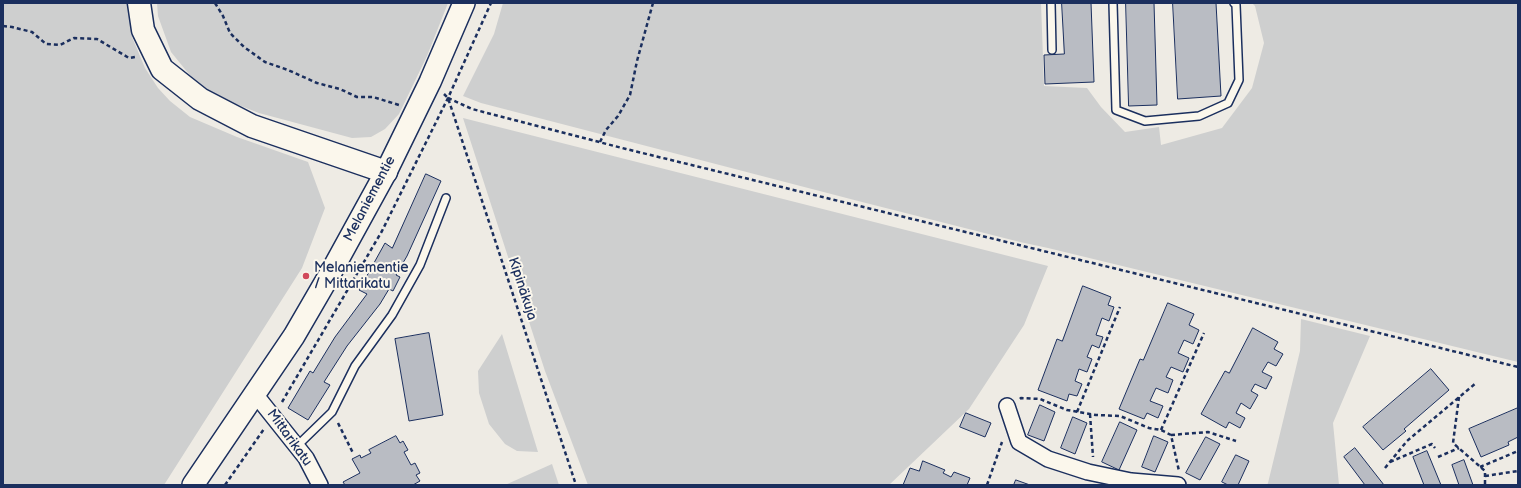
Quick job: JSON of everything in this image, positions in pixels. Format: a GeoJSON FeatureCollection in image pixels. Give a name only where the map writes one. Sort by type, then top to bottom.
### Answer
{"type":"FeatureCollection","features":[{"type":"Feature","properties":{"kind":"highway"},"geometry":{"type":"LineString","coordinates":[[139,3],[143,30],[162,69],[200,99],[252,126],[386,172]]}},
{"type":"Feature","properties":{"kind":"main road","name":"Melaniementie"},"geometry":{"type":"LineString","coordinates":[[193,485],[294,336],[386,172],[430,82],[464,3]]}},
{"type":"Feature","properties":{"kind":"street","name":"Mittarikatu"},"geometry":{"type":"LineString","coordinates":[[255,394],[306,458],[320,485]]}},
{"type":"Feature","properties":{"kind":"street"},"geometry":{"type":"LineString","coordinates":[[1007,406],[1019,442],[1048,459],[1094,474],[1131,481],[1179,481]]}},
{"type":"Feature","properties":{"kind":"lane"},"geometry":{"type":"LineString","coordinates":[[1051,3],[1052,50]]}},
{"type":"Feature","properties":{"kind":"lane"},"geometry":{"type":"LineString","coordinates":[[1113,3],[1116,110],[1145,121],[1199,116],[1228,104],[1239,80],[1236,5],[1234,3]]}},
{"type":"Feature","properties":{"kind":"lane"},"geometry":{"type":"LineString","coordinates":[[296,446],[332,412],[355,366],[392,316],[420,265],[446,198]]}},
{"type":"Feature","properties":{"kind":"path"},"geometry":{"type":"LineString","coordinates":[[215,3],[223,16],[230,33],[244,47],[265,62],[288,70],[316,84],[340,89],[357,97],[373,97],[416,110]]}},
{"type":"Feature","properties":{"kind":"path"},"geometry":{"type":"LineString","coordinates":[[225,485],[273,416],[382,231],[448,98],[490,3]]}},
{"type":"Feature","properties":{"kind":"path"},"geometry":{"type":"LineString","coordinates":[[600,142],[606,130],[618,116],[630,95],[637,61],[653,3]]}},
{"type":"Feature","properties":{"kind":"path"},"geometry":{"type":"LineString","coordinates":[[3,26],[32,32],[46,44],[60,45],[74,38],[97,39],[129,58],[155,53]]}},
{"type":"Feature","properties":{"kind":"path"},"geometry":{"type":"LineString","coordinates":[[448,98],[472,109],[626,149],[1518,367]]}},
{"type":"Feature","properties":{"kind":"path","name":"Kipinäkuja"},"geometry":{"type":"LineString","coordinates":[[448,98],[576,485]]}},
{"type":"Feature","properties":{"kind":"path"},"geometry":{"type":"LineString","coordinates":[[1077,412],[1120,307]]}},
{"type":"Feature","properties":{"kind":"path"},"geometry":{"type":"LineString","coordinates":[[1161,430],[1204,333]]}},
{"type":"Feature","properties":{"kind":"path"},"geometry":{"type":"LineString","coordinates":[[1385,468],[1408,441],[1476,383]]}},
{"type":"Feature","properties":{"kind":"path"},"geometry":{"type":"LineString","coordinates":[[1459,397],[1453,443],[1486,471],[1485,485]]}},
{"type":"Feature","properties":{"kind":"path"},"geometry":{"type":"LineString","coordinates":[[1007,406],[1022,398],[1040,399],[1067,410],[1090,414],[1120,416],[1171,435],[1208,432],[1236,441]]}},
{"type":"Feature","properties":{"kind":"path"},"geometry":{"type":"LineString","coordinates":[[332,412],[353,453]]}},
{"type":"Feature","properties":{"kind":"path"},"geometry":{"type":"LineString","coordinates":[[1090,414],[1094,474]]}},
{"type":"Feature","properties":{"kind":"path"},"geometry":{"type":"LineString","coordinates":[[1171,435],[1179,481]]}},
{"type":"Feature","properties":{"kind":"path"},"geometry":{"type":"LineString","coordinates":[[988,485],[1002,442]]}},
{"type":"Feature","properties":{"kind":"path"},"geometry":{"type":"LineString","coordinates":[[1390,462],[1432,444],[1435,448]]}},
{"type":"Feature","properties":{"kind":"path"},"geometry":{"type":"LineString","coordinates":[[1438,457],[1459,448]]}},
{"type":"Feature","properties":{"kind":"path"},"geometry":{"type":"LineString","coordinates":[[1480,467],[1518,451]]}},
{"type":"Feature","properties":{"kind":"path"},"geometry":{"type":"LineString","coordinates":[[1486,476],[1518,471]]}},
{"type":"Feature","properties":{"kind":"shaded area"},"geometry":{"type":"Polygon","coordinates":[[[3,3],[128,3],[132,37],[145,68],[158,88],[170,101],[190,117],[237,137],[308,162],[325,208],[302,268],[164,485],[3,485],[3,3]]]}},
{"type":"Feature","properties":{"kind":"shaded area"},"geometry":{"type":"Polygon","coordinates":[[[157,3],[448,3],[427,56],[399,114],[385,129],[371,137],[352,138],[259,113],[223,99],[197,84],[171,52],[158,16],[157,3]]]}},
{"type":"Feature","properties":{"kind":"shaded area"},"geometry":{"type":"Polygon","coordinates":[[[503,3],[1041,3],[1044,86],[1087,88],[1101,107],[1125,132],[1159,127],[1161,145],[1222,128],[1252,88],[1264,43],[1255,6],[1252,3],[1518,3],[1518,362],[1020,242],[481,103],[463,96],[494,34],[503,3]]]}},
{"type":"Feature","properties":{"kind":"shaded area"},"geometry":{"type":"Polygon","coordinates":[[[463,118],[1048,266],[1024,325],[969,409],[889,485],[588,485],[545,371],[463,118]]]}},
{"type":"Feature","properties":{"kind":"shaded area"},"geometry":{"type":"Polygon","coordinates":[[[1301,319],[1370,336],[1333,423],[1339,485],[1267,485],[1300,351],[1301,319]]]}},
{"type":"Feature","properties":{"kind":"shaded area"},"geometry":{"type":"Polygon","coordinates":[[[502,334],[538,452],[517,451],[505,444],[489,424],[479,393],[478,371],[502,334]]]}},
{"type":"Feature","properties":{"kind":"shaded area"},"geometry":{"type":"Polygon","coordinates":[[[552,464],[559,485],[505,485],[552,464]]]}},
{"type":"Feature","properties":{"kind":"building"},"geometry":{"type":"Polygon","coordinates":[[[1062,3],[1091,3],[1094,82],[1045,84],[1044,55],[1064,54],[1062,3]]]}},
{"type":"Feature","properties":{"kind":"building"},"geometry":{"type":"Polygon","coordinates":[[[1126,3],[1154,3],[1157,105],[1129,106],[1126,3]]]}},
{"type":"Feature","properties":{"kind":"building"},"geometry":{"type":"Polygon","coordinates":[[[1173,3],[1216,3],[1221,96],[1178,99],[1173,3]]]}},
{"type":"Feature","properties":{"kind":"building"},"geometry":{"type":"Polygon","coordinates":[[[426,174],[441,181],[407,256],[396,275],[400,277],[393,291],[389,289],[380,304],[347,346],[324,382],[330,385],[308,420],[288,408],[310,371],[313,373],[335,337],[367,294],[359,290],[385,243],[392,248],[426,174]]]}},
{"type":"Feature","properties":{"kind":"building"},"geometry":{"type":"Polygon","coordinates":[[[1083,286],[1111,297],[1108,305],[1114,307],[1109,321],[1102,318],[1096,335],[1103,337],[1099,348],[1092,345],[1087,357],[1092,359],[1087,372],[1079,369],[1075,381],[1082,384],[1077,396],[1069,394],[1067,401],[1038,390],[1057,339],[1062,341],[1083,286]]]}},
{"type":"Feature","properties":{"kind":"building"},"geometry":{"type":"Polygon","coordinates":[[[1168,303],[1194,314],[1189,325],[1199,330],[1193,344],[1184,340],[1178,353],[1189,358],[1183,372],[1171,367],[1166,377],[1173,380],[1168,393],[1156,388],[1150,401],[1163,406],[1158,418],[1147,413],[1144,419],[1119,409],[1140,359],[1143,360],[1168,303]]]}},
{"type":"Feature","properties":{"kind":"building"},"geometry":{"type":"Polygon","coordinates":[[[1253,328],[1278,342],[1274,349],[1283,354],[1276,366],[1268,362],[1262,372],[1272,377],[1266,389],[1255,384],[1251,391],[1258,395],[1250,409],[1241,403],[1236,413],[1245,418],[1240,428],[1229,422],[1226,428],[1201,414],[1225,371],[1229,373],[1253,328]]]}},
{"type":"Feature","properties":{"kind":"building"},"geometry":{"type":"Polygon","coordinates":[[[429,333],[443,415],[409,421],[395,339],[429,333]]]}},
{"type":"Feature","properties":{"kind":"building"},"geometry":{"type":"Polygon","coordinates":[[[1431,369],[1449,390],[1404,429],[1406,431],[1383,450],[1363,427],[1431,369]]]}},
{"type":"Feature","properties":{"kind":"building"},"geometry":{"type":"Polygon","coordinates":[[[1040,405],[1055,412],[1044,441],[1028,435],[1040,405]]]}},
{"type":"Feature","properties":{"kind":"building"},"geometry":{"type":"Polygon","coordinates":[[[1518,408],[1518,437],[1508,442],[1509,445],[1481,457],[1469,429],[1518,408]]]}},
{"type":"Feature","properties":{"kind":"building"},"geometry":{"type":"Polygon","coordinates":[[[966,413],[991,423],[985,437],[960,427],[966,413]]]}},
{"type":"Feature","properties":{"kind":"building"},"geometry":{"type":"Polygon","coordinates":[[[1073,417],[1087,423],[1075,454],[1061,448],[1073,417]]]}},
{"type":"Feature","properties":{"kind":"building"},"geometry":{"type":"Polygon","coordinates":[[[1120,422],[1137,430],[1119,470],[1102,462],[1120,422]]]}},
{"type":"Feature","properties":{"kind":"building"},"geometry":{"type":"Polygon","coordinates":[[[396,436],[400,443],[403,441],[408,450],[404,452],[411,465],[415,463],[420,473],[416,475],[420,481],[413,485],[345,485],[343,482],[360,473],[352,459],[360,455],[361,458],[371,453],[369,450],[396,436]]]}},
{"type":"Feature","properties":{"kind":"building"},"geometry":{"type":"Polygon","coordinates":[[[1154,436],[1168,442],[1155,472],[1142,467],[1154,436]]]}},
{"type":"Feature","properties":{"kind":"building"},"geometry":{"type":"Polygon","coordinates":[[[1206,437],[1220,444],[1200,480],[1186,473],[1206,437]]]}},
{"type":"Feature","properties":{"kind":"building"},"geometry":{"type":"Polygon","coordinates":[[[1355,448],[1384,485],[1365,485],[1344,457],[1355,448]]]}},
{"type":"Feature","properties":{"kind":"building"},"geometry":{"type":"Polygon","coordinates":[[[1427,451],[1441,485],[1424,485],[1413,457],[1427,451]]]}},
{"type":"Feature","properties":{"kind":"building"},"geometry":{"type":"Polygon","coordinates":[[[1236,455],[1249,461],[1238,485],[1228,485],[1222,482],[1236,455]]]}},
{"type":"Feature","properties":{"kind":"building"},"geometry":{"type":"Polygon","coordinates":[[[1464,460],[1473,485],[1459,485],[1452,465],[1464,460]]]}},
{"type":"Feature","properties":{"kind":"building"},"geometry":{"type":"Polygon","coordinates":[[[923,461],[945,470],[943,473],[951,477],[954,472],[970,478],[967,485],[903,485],[910,468],[919,471],[923,461]]]}},
{"type":"Feature","properties":{"kind":"building"},"geometry":{"type":"Polygon","coordinates":[[[1016,480],[1030,485],[1014,485],[1016,480]]]}},
{"type":"Feature","properties":{"kind":"place","name":"Melaniementie / Mittarikatu"},"geometry":{"type":"Point","coordinates":[306,276]}}]}
